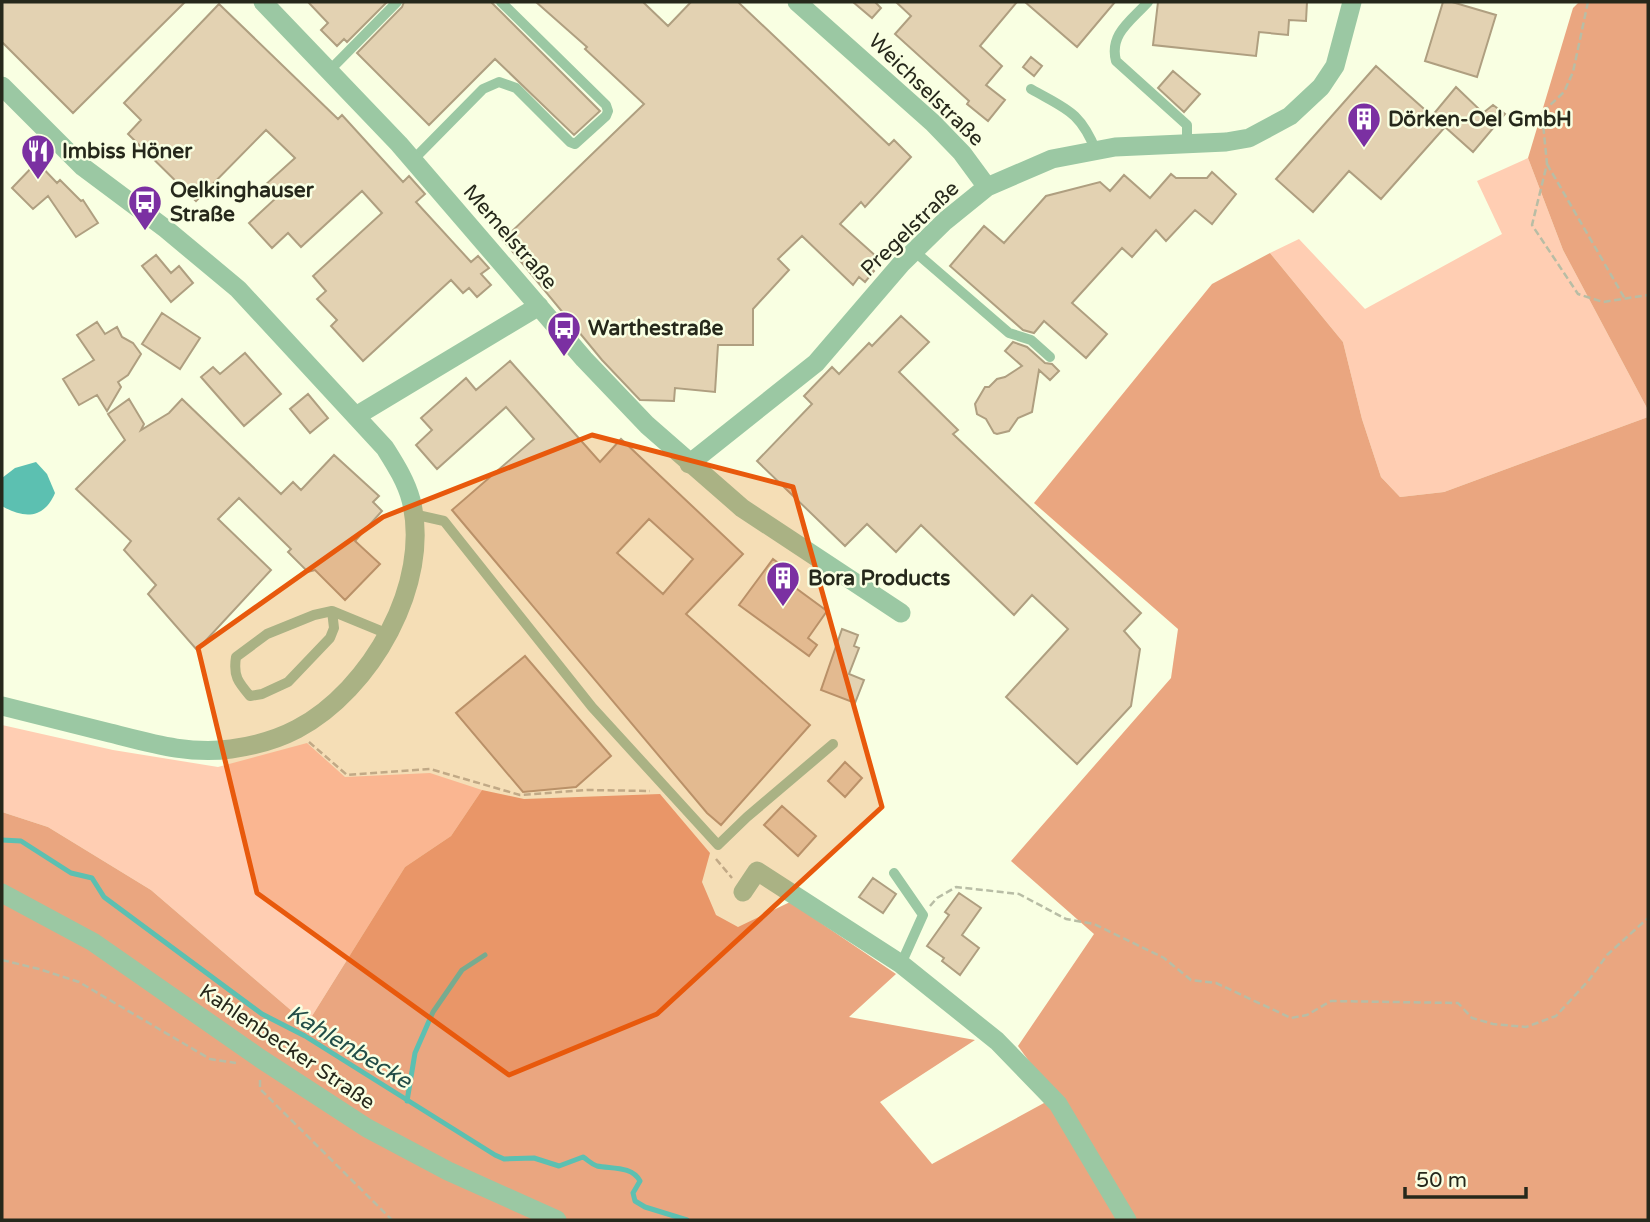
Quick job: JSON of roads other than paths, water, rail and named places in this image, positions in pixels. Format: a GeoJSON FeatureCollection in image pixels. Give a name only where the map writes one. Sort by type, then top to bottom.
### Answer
{"type":"FeatureCollection","features":[{"type":"Feature","properties":{"kind":"street","name":"Memelstraße"},"geometry":{"type":"LineString","coordinates":[[263,2],[412,160],[593,369],[689,464],[742,509],[901,614]]}},
{"type":"Feature","properties":{"kind":"street","name":"Weichselstraße"},"geometry":{"type":"LineString","coordinates":[[797,2],[933,123],[962,153],[987,187]]}},
{"type":"Feature","properties":{"kind":"street","name":"Pregelstraße"},"geometry":{"type":"LineString","coordinates":[[689,464],[816,363],[914,251],[945,221],[987,187],[1052,159],[1141,145],[1226,142],[1250,138],[1290,116],[1321,87],[1335,66],[1352,2]]}},
{"type":"Feature","properties":{"kind":"street"},"geometry":{"type":"LineString","coordinates":[[2,86],[83,167],[166,229],[238,289],[385,448],[399,470],[411,500],[414,557],[397,618],[389,634],[349,689],[299,729],[275,739],[230,749],[178,750],[2,706]]}},
{"type":"Feature","properties":{"kind":"street"},"geometry":{"type":"LineString","coordinates":[[356,416],[539,306]]}},
{"type":"Feature","properties":{"kind":"street"},"geometry":{"type":"LineString","coordinates":[[743,892],[757,872],[901,964],[997,1041],[1058,1104],[1127,1220]]}},
{"type":"Feature","properties":{"kind":"street","name":"Kahlenbecker Straße"},"geometry":{"type":"LineString","coordinates":[[2,893],[93,942],[261,1059],[367,1128],[448,1171],[558,1220]]}},
{"type":"Feature","properties":{"kind":"lane"},"geometry":{"type":"LineString","coordinates":[[329,71],[397,2]]}},
{"type":"Feature","properties":{"kind":"lane"},"geometry":{"type":"LineString","coordinates":[[412,160],[470,101],[492,83],[505,82],[516,88],[575,144],[606,116],[606,105],[501,2]]}},
{"type":"Feature","properties":{"kind":"lane"},"geometry":{"type":"LineString","coordinates":[[1148,2],[1116,38],[1113,49],[1116,61],[1187,125],[1187,144]]}},
{"type":"Feature","properties":{"kind":"lane"},"geometry":{"type":"LineString","coordinates":[[1031,89],[1076,115],[1088,131],[1096,151]]}},
{"type":"Feature","properties":{"kind":"lane"},"geometry":{"type":"LineString","coordinates":[[914,251],[1009,333],[1031,340],[1050,357]]}},
{"type":"Feature","properties":{"kind":"lane"},"geometry":{"type":"LineString","coordinates":[[413,514],[444,521],[592,707],[718,845],[833,744]]}},
{"type":"Feature","properties":{"kind":"lane"},"geometry":{"type":"LineString","coordinates":[[332,611],[334,628],[331,638],[288,682],[262,694],[250,696],[240,685],[234,670],[236,657],[267,634],[314,615],[332,611],[389,634]]}},
{"type":"Feature","properties":{"kind":"lane"},"geometry":{"type":"LineString","coordinates":[[894,873],[923,915],[901,964]]}},
{"type":"Feature","properties":{"kind":"water"},"geometry":{"type":"Polygon","coordinates":[[[36,462],[47,474],[55,493],[50,502],[33,514],[18,513],[2,506],[2,478],[15,468],[36,462]]]}},
{"type":"Feature","properties":{"kind":"waterway","name":"Kahlenbecke"},"geometry":{"type":"LineString","coordinates":[[2,840],[21,841],[71,873],[92,878],[104,897],[262,1014],[305,1036],[495,1155],[504,1159],[534,1158],[559,1166],[583,1157],[597,1166],[627,1170],[640,1181],[633,1193],[635,1201],[645,1207],[687,1220]]}},
{"type":"Feature","properties":{"kind":"waterway"},"geometry":{"type":"LineString","coordinates":[[407,1101],[415,1053],[433,1012],[462,970],[485,955]]}},
{"type":"Feature","properties":{"kind":"place","name":"Dörken-Oel GmbH"},"geometry":{"type":"Point","coordinates":[1364,149]}},
{"type":"Feature","properties":{"kind":"place","name":"Imbiss Höner"},"geometry":{"type":"Point","coordinates":[38,181]}},
{"type":"Feature","properties":{"kind":"place","name":"Oelkinghauser Straße"},"geometry":{"type":"Point","coordinates":[145,232]}},
{"type":"Feature","properties":{"kind":"place","name":"Warthestraße"},"geometry":{"type":"Point","coordinates":[564,358]}},
{"type":"Feature","properties":{"kind":"place","name":"Bora Products"},"geometry":{"type":"Point","coordinates":[783,608]}}]}
